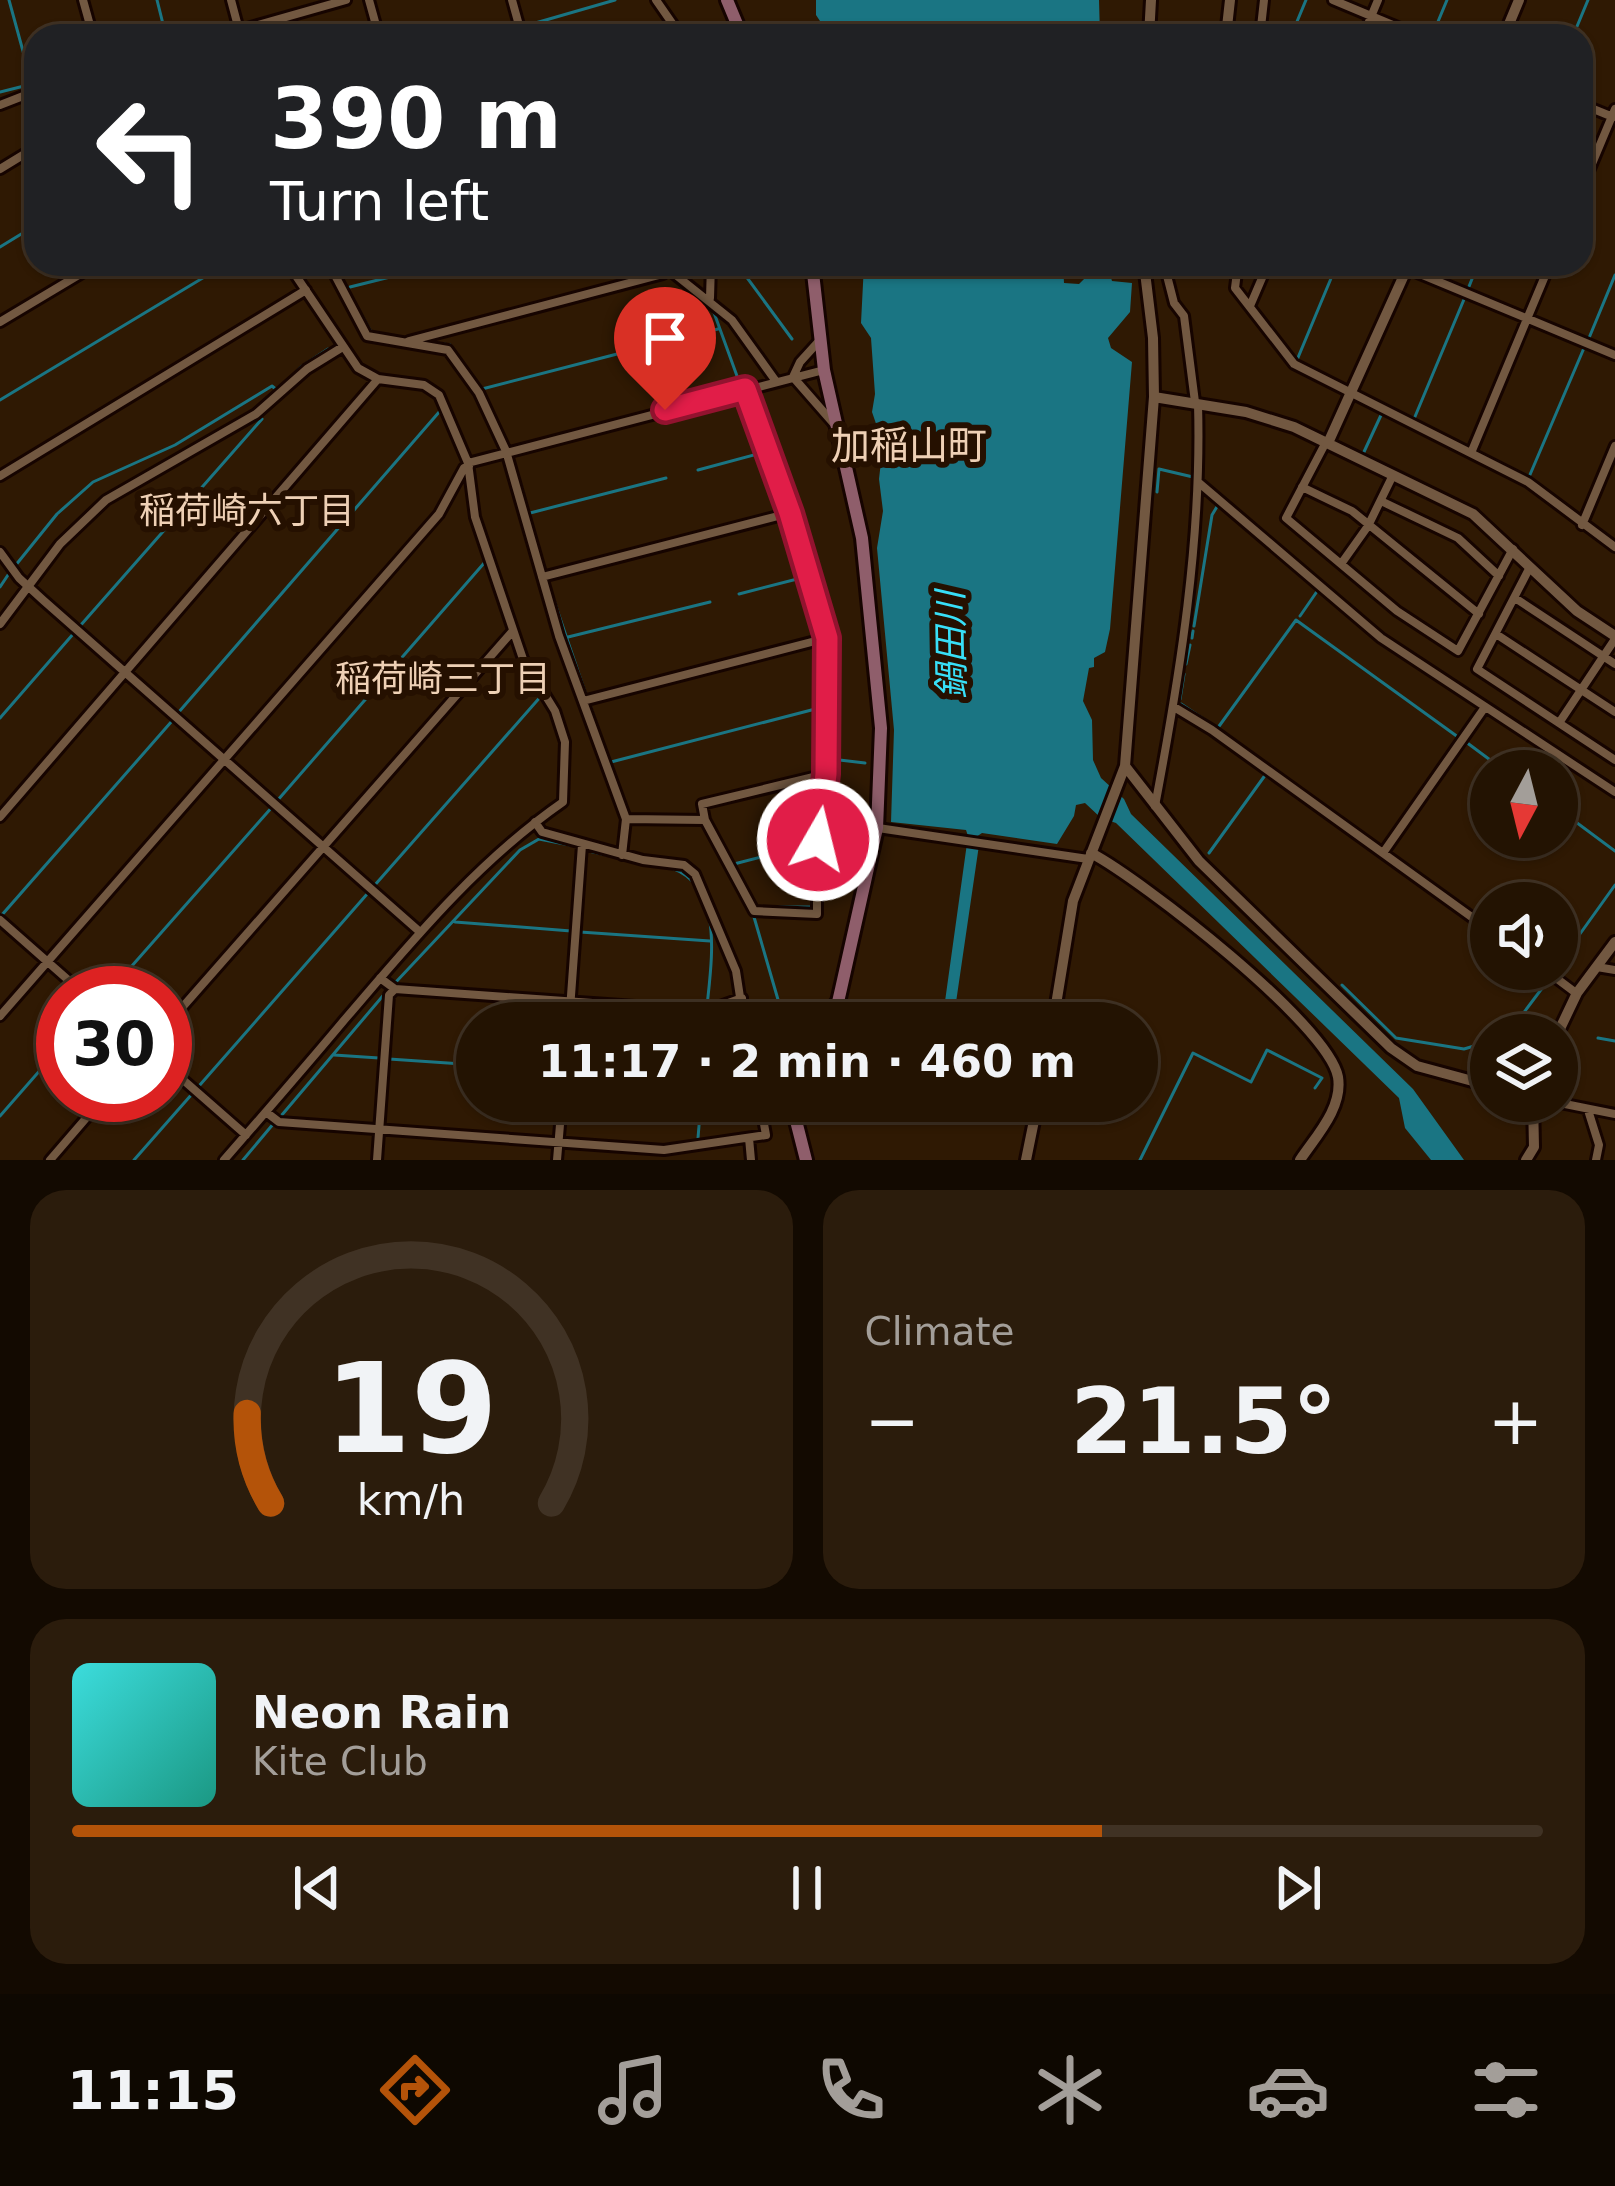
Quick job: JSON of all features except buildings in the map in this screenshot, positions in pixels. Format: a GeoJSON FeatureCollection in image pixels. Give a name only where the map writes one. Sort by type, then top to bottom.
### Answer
{"type":"FeatureCollection","features":[{"type":"Feature","properties":{"kind":"main road"},"geometry":{"type":"LineString","coordinates":[[813,276],[824,370],[862,538],[882,760],[877,828],[838,1002]]}},
{"type":"Feature","properties":{"kind":"main road"},"geometry":{"type":"LineString","coordinates":[[796,1122],[806,1160]]}},
{"type":"Feature","properties":{"kind":"street"},"geometry":{"type":"LineString","coordinates":[[260,24],[346,0]]}},
{"type":"Feature","properties":{"kind":"street"},"geometry":{"type":"LineString","coordinates":[[1334,0],[1391,24]]}},
{"type":"Feature","properties":{"kind":"street"},"geometry":{"type":"LineString","coordinates":[[1368,24],[1378,0]]}},
{"type":"Feature","properties":{"kind":"street"},"geometry":{"type":"LineString","coordinates":[[1593,162],[1614,114]]}},
{"type":"Feature","properties":{"kind":"street"},"geometry":{"type":"LineString","coordinates":[[0,322],[77,276]]}},
{"type":"Feature","properties":{"kind":"street"},"geometry":{"type":"LineString","coordinates":[[224,1160],[420,932],[493,856],[563,802],[567,758],[554,711],[523,659],[475,517],[467,466],[435,391],[424,385],[376,382],[358,368],[337,350],[295,276]]}},
{"type":"Feature","properties":{"kind":"street"},"geometry":{"type":"LineString","coordinates":[[336,276],[368,336],[448,350],[479,393],[506,451],[542,577],[626,819],[622,855]]}},
{"type":"Feature","properties":{"kind":"street"},"geometry":{"type":"LineString","coordinates":[[409,342],[410,338],[655,276]]}},
{"type":"Feature","properties":{"kind":"street"},"geometry":{"type":"LineString","coordinates":[[679,276],[710,299],[752,343],[775,380]]}},
{"type":"Feature","properties":{"kind":"street"},"geometry":{"type":"LineString","coordinates":[[710,299],[711,276]]}},
{"type":"Feature","properties":{"kind":"street"},"geometry":{"type":"LineString","coordinates":[[1056,1002],[1069,917],[1125,766],[1154,397],[1152,276]]}},
{"type":"Feature","properties":{"kind":"street"},"geometry":{"type":"LineString","coordinates":[[1154,808],[1184,646],[1198,482],[1197,402],[1184,316],[1158,276]]}},
{"type":"Feature","properties":{"kind":"street"},"geometry":{"type":"LineString","coordinates":[[1237,276],[1235,289],[1294,364],[1528,482],[1615,547]]}},
{"type":"Feature","properties":{"kind":"street"},"geometry":{"type":"LineString","coordinates":[[1249,308],[1263,276]]}},
{"type":"Feature","properties":{"kind":"street"},"geometry":{"type":"LineString","coordinates":[[1400,276],[1354,392],[1286,518],[1397,611],[1458,651],[1513,549]]}},
{"type":"Feature","properties":{"kind":"street"},"geometry":{"type":"LineString","coordinates":[[1427,276],[1615,355]]}},
{"type":"Feature","properties":{"kind":"street"},"geometry":{"type":"LineString","coordinates":[[1471,453],[1545,276]]}},
{"type":"Feature","properties":{"kind":"street"},"geometry":{"type":"LineString","coordinates":[[0,476],[304,292]]}},
{"type":"Feature","properties":{"kind":"street"},"geometry":{"type":"LineString","coordinates":[[793,377],[820,340]]}},
{"type":"Feature","properties":{"kind":"street"},"geometry":{"type":"LineString","coordinates":[[0,624],[60,544],[106,500],[256,414],[307,369],[337,350]]}},
{"type":"Feature","properties":{"kind":"street"},"geometry":{"type":"LineString","coordinates":[[0,1016],[439,514],[467,466],[506,451],[824,370]]}},
{"type":"Feature","properties":{"kind":"street"},"geometry":{"type":"LineString","coordinates":[[793,377],[836,426]]}},
{"type":"Feature","properties":{"kind":"street"},"geometry":{"type":"LineString","coordinates":[[0,817],[376,382]]}},
{"type":"Feature","properties":{"kind":"street"},"geometry":{"type":"LineString","coordinates":[[745,389],[790,513],[827,638],[826,774],[818,840],[817,914],[754,911],[705,820],[702,804],[826,774]]}},
{"type":"Feature","properties":{"kind":"street"},"geometry":{"type":"LineString","coordinates":[[1154,397],[1271,419],[1473,514],[1577,611],[1615,638],[1559,723]]}},
{"type":"Feature","properties":{"kind":"street"},"geometry":{"type":"LineString","coordinates":[[1582,525],[1615,446]]}},
{"type":"Feature","properties":{"kind":"street"},"geometry":{"type":"LineString","coordinates":[[1341,564],[1369,526],[1393,475]]}},
{"type":"Feature","properties":{"kind":"street"},"geometry":{"type":"LineString","coordinates":[[1198,482],[1381,638],[1615,793]]}},
{"type":"Feature","properties":{"kind":"street"},"geometry":{"type":"LineString","coordinates":[[1302,487],[1352,512],[1479,614]]}},
{"type":"Feature","properties":{"kind":"street"},"geometry":{"type":"LineString","coordinates":[[1382,501],[1458,538],[1499,576]]}},
{"type":"Feature","properties":{"kind":"street"},"geometry":{"type":"LineString","coordinates":[[542,577],[790,513]]}},
{"type":"Feature","properties":{"kind":"street"},"geometry":{"type":"LineString","coordinates":[[0,552],[28,586],[420,932]]}},
{"type":"Feature","properties":{"kind":"street"},"geometry":{"type":"LineString","coordinates":[[1531,567],[1477,669],[1615,760]]}},
{"type":"Feature","properties":{"kind":"street"},"geometry":{"type":"LineString","coordinates":[[1515,598],[1615,664]]}},
{"type":"Feature","properties":{"kind":"street"},"geometry":{"type":"LineString","coordinates":[[192,996],[513,631]]}},
{"type":"Feature","properties":{"kind":"street"},"geometry":{"type":"LineString","coordinates":[[1496,634],[1615,712]]}},
{"type":"Feature","properties":{"kind":"street"},"geometry":{"type":"LineString","coordinates":[[583,701],[827,638]]}},
{"type":"Feature","properties":{"kind":"street"},"geometry":{"type":"LineString","coordinates":[[1174,707],[1470,916]]}},
{"type":"Feature","properties":{"kind":"street"},"geometry":{"type":"LineString","coordinates":[[1383,853],[1485,707]]}},
{"type":"Feature","properties":{"kind":"street"},"geometry":{"type":"LineString","coordinates":[[1125,766],[1199,861],[1400,1055],[1417,1066],[1470,1080]]}},
{"type":"Feature","properties":{"kind":"street"},"geometry":{"type":"LineString","coordinates":[[626,819],[705,820]]}},
{"type":"Feature","properties":{"kind":"street"},"geometry":{"type":"LineString","coordinates":[[535,822],[542,832],[622,855],[684,865],[695,874],[734,966],[742,1002]]}},
{"type":"Feature","properties":{"kind":"street"},"geometry":{"type":"LineString","coordinates":[[877,828],[1089,856],[1143,884],[1192,922],[1328,1054],[1338,1078],[1337,1100],[1300,1160]]}},
{"type":"Feature","properties":{"kind":"street"},"geometry":{"type":"LineString","coordinates":[[571,1002],[582,845]]}},
{"type":"Feature","properties":{"kind":"street"},"geometry":{"type":"LineString","coordinates":[[0,920],[52,966]]}},
{"type":"Feature","properties":{"kind":"street"},"geometry":{"type":"LineString","coordinates":[[1567,1014],[1615,942]]}},
{"type":"Feature","properties":{"kind":"street"},"geometry":{"type":"LineString","coordinates":[[1597,967],[1615,970]]}},
{"type":"Feature","properties":{"kind":"street"},"geometry":{"type":"LineString","coordinates":[[380,978],[394,989],[558,1002]]}},
{"type":"Feature","properties":{"kind":"street"},"geometry":{"type":"LineString","coordinates":[[377,1160],[389,995],[394,989]]}},
{"type":"Feature","properties":{"kind":"street"},"geometry":{"type":"LineString","coordinates":[[1573,990],[1577,993]]}},
{"type":"Feature","properties":{"kind":"street"},"geometry":{"type":"LineString","coordinates":[[731,1002],[742,998]]}},
{"type":"Feature","properties":{"kind":"street"},"geometry":{"type":"LineString","coordinates":[[192,1088],[246,1135]]}},
{"type":"Feature","properties":{"kind":"street"},"geometry":{"type":"LineString","coordinates":[[1578,1107],[1615,1114]]}},
{"type":"Feature","properties":{"kind":"street"},"geometry":{"type":"LineString","coordinates":[[1584,1108],[1600,1144],[1596,1160]]}},
{"type":"Feature","properties":{"kind":"street"},"geometry":{"type":"LineString","coordinates":[[266,1112],[279,1122],[664,1150],[766,1135],[764,1122]]}},
{"type":"Feature","properties":{"kind":"street"},"geometry":{"type":"LineString","coordinates":[[50,1160],[83,1122]]}},
{"type":"Feature","properties":{"kind":"street"},"geometry":{"type":"LineString","coordinates":[[557,1160],[560,1122]]}},
{"type":"Feature","properties":{"kind":"street"},"geometry":{"type":"LineString","coordinates":[[1026,1160],[1034,1122]]}},
{"type":"Feature","properties":{"kind":"street"},"geometry":{"type":"LineString","coordinates":[[1526,1160],[1534,1147],[1533,1122]]}},
{"type":"Feature","properties":{"kind":"street"},"geometry":{"type":"LineString","coordinates":[[749,1138],[751,1160]]}},
{"type":"Feature","properties":{"kind":"water"},"geometry":{"type":"Polygon","coordinates":[[[816,0],[1099,0],[1100,24],[819,24],[816,0]]]}},
{"type":"Feature","properties":{"kind":"water","name":"鍋田川"},"geometry":{"type":"Polygon","coordinates":[[[863,276],[1064,276],[1064,283],[1079,284],[1087,276],[1111,276],[1112,281],[1132,283],[1130,312],[1108,338],[1111,348],[1132,362],[1110,629],[1105,652],[1089,668],[1083,701],[1092,720],[1093,760],[1101,778],[1124,799],[1131,814],[1413,1089],[1464,1160],[1431,1160],[1405,1128],[1399,1098],[1116,823],[1101,818],[1085,803],[1076,805],[1057,844],[982,833],[976,837],[979,845],[956,1002],[945,1002],[968,836],[966,830],[891,822],[894,730],[877,548],[883,511],[879,479],[883,444],[872,412],[871,338],[861,323],[863,276]]]}},
{"type":"Feature","properties":{"kind":"waterway"},"geometry":{"type":"LineString","coordinates":[[9,0],[24,55]]}},
{"type":"Feature","properties":{"kind":"waterway"},"geometry":{"type":"LineString","coordinates":[[157,0],[163,24]]}},
{"type":"Feature","properties":{"kind":"waterway"},"geometry":{"type":"LineString","coordinates":[[245,24],[328,0]]}},
{"type":"Feature","properties":{"kind":"waterway"},"geometry":{"type":"LineString","coordinates":[[532,24],[615,0]]}},
{"type":"Feature","properties":{"kind":"waterway"},"geometry":{"type":"LineString","coordinates":[[1296,24],[1306,0]]}},
{"type":"Feature","properties":{"kind":"waterway"},"geometry":{"type":"LineString","coordinates":[[1437,24],[1447,0]]}},
{"type":"Feature","properties":{"kind":"waterway"},"geometry":{"type":"LineString","coordinates":[[1578,24],[1588,0]]}},
{"type":"Feature","properties":{"kind":"waterway"},"geometry":{"type":"LineString","coordinates":[[0,92],[24,86]]}},
{"type":"Feature","properties":{"kind":"waterway"},"geometry":{"type":"LineString","coordinates":[[0,247],[24,232]]}},
{"type":"Feature","properties":{"kind":"waterway"},"geometry":{"type":"LineString","coordinates":[[1589,338],[1615,275]]}},
{"type":"Feature","properties":{"kind":"waterway"},"geometry":{"type":"LineString","coordinates":[[0,400],[206,276]]}},
{"type":"Feature","properties":{"kind":"waterway"},"geometry":{"type":"LineString","coordinates":[[340,276],[371,332],[404,338]]}},
{"type":"Feature","properties":{"kind":"waterway"},"geometry":{"type":"LineString","coordinates":[[350,287],[394,276]]}},
{"type":"Feature","properties":{"kind":"waterway"},"geometry":{"type":"LineString","coordinates":[[670,276],[683,285]]}},
{"type":"Feature","properties":{"kind":"waterway"},"geometry":{"type":"LineString","coordinates":[[746,276],[792,339]]}},
{"type":"Feature","properties":{"kind":"waterway"},"geometry":{"type":"LineString","coordinates":[[1297,360],[1332,276]]}},
{"type":"Feature","properties":{"kind":"waterway"},"geometry":{"type":"LineString","coordinates":[[1468,289],[1473,276]]}},
{"type":"Feature","properties":{"kind":"waterway"},"geometry":{"type":"LineString","coordinates":[[1414,419],[1465,297]]}},
{"type":"Feature","properties":{"kind":"waterway"},"geometry":{"type":"LineString","coordinates":[[713,310],[741,387]]}},
{"type":"Feature","properties":{"kind":"waterway"},"geometry":{"type":"LineString","coordinates":[[656,345],[718,329]]}},
{"type":"Feature","properties":{"kind":"waterway"},"geometry":{"type":"LineString","coordinates":[[422,341],[450,345],[482,389],[506,442]]}},
{"type":"Feature","properties":{"kind":"waterway"},"geometry":{"type":"LineString","coordinates":[[1529,477],[1584,348]]}},
{"type":"Feature","properties":{"kind":"waterway"},"geometry":{"type":"LineString","coordinates":[[288,380],[328,349]]}},
{"type":"Feature","properties":{"kind":"waterway"},"geometry":{"type":"LineString","coordinates":[[482,389],[621,353]]}},
{"type":"Feature","properties":{"kind":"waterway"},"geometry":{"type":"LineString","coordinates":[[15,566],[57,514],[93,482],[175,445],[272,386],[278,391]]}},
{"type":"Feature","properties":{"kind":"waterway"},"geometry":{"type":"LineString","coordinates":[[178,713],[440,411]]}},
{"type":"Feature","properties":{"kind":"waterway"},"geometry":{"type":"LineString","coordinates":[[1363,454],[1382,413]]}},
{"type":"Feature","properties":{"kind":"waterway"},"geometry":{"type":"LineString","coordinates":[[442,414],[464,465]]}},
{"type":"Feature","properties":{"kind":"waterway"},"geometry":{"type":"LineString","coordinates":[[80,626],[262,419]]}},
{"type":"Feature","properties":{"kind":"waterway"},"geometry":{"type":"LineString","coordinates":[[698,470],[765,452]]}},
{"type":"Feature","properties":{"kind":"waterway"},"geometry":{"type":"LineString","coordinates":[[512,458],[517,473]]}},
{"type":"Feature","properties":{"kind":"waterway"},"geometry":{"type":"LineString","coordinates":[[1157,492],[1159,469],[1193,477]]}},
{"type":"Feature","properties":{"kind":"waterway"},"geometry":{"type":"LineString","coordinates":[[530,513],[666,478]]}},
{"type":"Feature","properties":{"kind":"waterway"},"geometry":{"type":"LineString","coordinates":[[520,482],[545,571]]}},
{"type":"Feature","properties":{"kind":"waterway"},"geometry":{"type":"LineString","coordinates":[[468,493],[471,519],[508,629]]}},
{"type":"Feature","properties":{"kind":"waterway"},"geometry":{"type":"LineString","coordinates":[[1194,626],[1212,515],[1218,505]]}},
{"type":"Feature","properties":{"kind":"waterway"},"geometry":{"type":"LineString","coordinates":[[3,549],[15,566]]}},
{"type":"Feature","properties":{"kind":"waterway"},"geometry":{"type":"LineString","coordinates":[[277,801],[485,562]]}},
{"type":"Feature","properties":{"kind":"waterway"},"geometry":{"type":"LineString","coordinates":[[802,567],[822,635]]}},
{"type":"Feature","properties":{"kind":"waterway"},"geometry":{"type":"LineString","coordinates":[[0,587],[10,572]]}},
{"type":"Feature","properties":{"kind":"waterway"},"geometry":{"type":"LineString","coordinates":[[739,594],[805,577]]}},
{"type":"Feature","properties":{"kind":"waterway"},"geometry":{"type":"LineString","coordinates":[[547,580],[586,695]]}},
{"type":"Feature","properties":{"kind":"waterway"},"geometry":{"type":"LineString","coordinates":[[1300,616],[1318,590]]}},
{"type":"Feature","properties":{"kind":"waterway"},"geometry":{"type":"LineString","coordinates":[[564,638],[710,602]]}},
{"type":"Feature","properties":{"kind":"waterway"},"geometry":{"type":"LineString","coordinates":[[1381,847],[1217,729],[1296,620],[1458,737]]}},
{"type":"Feature","properties":{"kind":"waterway"},"geometry":{"type":"LineString","coordinates":[[1192,638],[1193,631]]}},
{"type":"Feature","properties":{"kind":"waterway"},"geometry":{"type":"LineString","coordinates":[[0,718],[74,633]]}},
{"type":"Feature","properties":{"kind":"waterway"},"geometry":{"type":"LineString","coordinates":[[511,637],[526,672]]}},
{"type":"Feature","properties":{"kind":"waterway"},"geometry":{"type":"LineString","coordinates":[[823,644],[823,670]]}},
{"type":"Feature","properties":{"kind":"waterway"},"geometry":{"type":"LineString","coordinates":[[1186,664],[1190,645]]}},
{"type":"Feature","properties":{"kind":"waterway"},"geometry":{"type":"LineString","coordinates":[[1180,699],[1184,674]]}},
{"type":"Feature","properties":{"kind":"waterway"},"geometry":{"type":"LineString","coordinates":[[374,886],[542,695]]}},
{"type":"Feature","properties":{"kind":"waterway"},"geometry":{"type":"LineString","coordinates":[[589,703],[628,813]]}},
{"type":"Feature","properties":{"kind":"waterway"},"geometry":{"type":"LineString","coordinates":[[1181,704],[1208,722]]}},
{"type":"Feature","properties":{"kind":"waterway"},"geometry":{"type":"LineString","coordinates":[[611,762],[823,707]]}},
{"type":"Feature","properties":{"kind":"waterway"},"geometry":{"type":"LineString","coordinates":[[1,916],[172,721]]}},
{"type":"Feature","properties":{"kind":"waterway"},"geometry":{"type":"LineString","coordinates":[[1466,742],[1477,750]]}},
{"type":"Feature","properties":{"kind":"waterway"},"geometry":{"type":"LineString","coordinates":[[831,759],[865,763]]}},
{"type":"Feature","properties":{"kind":"waterway"},"geometry":{"type":"LineString","coordinates":[[1209,853],[1266,774]]}},
{"type":"Feature","properties":{"kind":"waterway"},"geometry":{"type":"LineString","coordinates":[[132,966],[273,806]]}},
{"type":"Feature","properties":{"kind":"waterway"},"geometry":{"type":"LineString","coordinates":[[1578,824],[1615,851]]}},
{"type":"Feature","properties":{"kind":"waterway"},"geometry":{"type":"LineString","coordinates":[[395,983],[520,850],[539,839],[570,845]]}},
{"type":"Feature","properties":{"kind":"waterway"},"geometry":{"type":"LineString","coordinates":[[813,841],[813,874]]}},
{"type":"Feature","properties":{"kind":"waterway"},"geometry":{"type":"LineString","coordinates":[[734,864],[812,844]]}},
{"type":"Feature","properties":{"kind":"waterway"},"geometry":{"type":"LineString","coordinates":[[589,851],[629,860]]}},
{"type":"Feature","properties":{"kind":"waterway"},"geometry":{"type":"LineString","coordinates":[[1389,852],[1470,910]]}},
{"type":"Feature","properties":{"kind":"waterway"},"geometry":{"type":"LineString","coordinates":[[662,866],[682,873],[705,902],[712,943],[707,1002]]}},
{"type":"Feature","properties":{"kind":"waterway"},"geometry":{"type":"LineString","coordinates":[[1578,937],[1615,885]]}},
{"type":"Feature","properties":{"kind":"waterway"},"geometry":{"type":"LineString","coordinates":[[199,1086],[368,893]]}},
{"type":"Feature","properties":{"kind":"waterway"},"geometry":{"type":"LineString","coordinates":[[757,907],[814,907]]}},
{"type":"Feature","properties":{"kind":"waterway"},"geometry":{"type":"LineString","coordinates":[[754,917],[779,1002]]}},
{"type":"Feature","properties":{"kind":"waterway"},"geometry":{"type":"LineString","coordinates":[[455,922],[571,931]]}},
{"type":"Feature","properties":{"kind":"waterway"},"geometry":{"type":"LineString","coordinates":[[580,932],[710,941]]}},
{"type":"Feature","properties":{"kind":"waterway"},"geometry":{"type":"LineString","coordinates":[[1342,985],[1396,1038],[1470,1047]]}},
{"type":"Feature","properties":{"kind":"waterway"},"geometry":{"type":"LineString","coordinates":[[1523,1014],[1541,990]]}},
{"type":"Feature","properties":{"kind":"waterway"},"geometry":{"type":"LineString","coordinates":[[281,1116],[387,991]]}},
{"type":"Feature","properties":{"kind":"waterway"},"geometry":{"type":"LineString","coordinates":[[1598,1038],[1615,1041]]}},
{"type":"Feature","properties":{"kind":"waterway"},"geometry":{"type":"LineString","coordinates":[[1140,1160],[1193,1053],[1251,1082],[1267,1050],[1322,1078],[1315,1088]]}},
{"type":"Feature","properties":{"kind":"waterway"},"geometry":{"type":"LineString","coordinates":[[334,1055],[379,1058]]}},
{"type":"Feature","properties":{"kind":"waterway"},"geometry":{"type":"LineString","coordinates":[[389,1059],[456,1064]]}},
{"type":"Feature","properties":{"kind":"waterway"},"geometry":{"type":"LineString","coordinates":[[0,1116],[36,1075]]}},
{"type":"Feature","properties":{"kind":"waterway"},"geometry":{"type":"LineString","coordinates":[[134,1160],[167,1122]]}},
{"type":"Feature","properties":{"kind":"waterway"},"geometry":{"type":"LineString","coordinates":[[698,1138],[699,1122]]}},
{"type":"Feature","properties":{"kind":"waterway"},"geometry":{"type":"LineString","coordinates":[[243,1160],[274,1123]]}},
{"type":"Feature","properties":{"kind":"district","name":"加稲山町"},"geometry":{"type":"Point","coordinates":[909,445]}},
{"type":"Feature","properties":{"kind":"district","name":"稲荷崎六丁目"},"geometry":{"type":"Point","coordinates":[247,510]}},
{"type":"Feature","properties":{"kind":"district","name":"稲荷崎三丁目"},"geometry":{"type":"Point","coordinates":[443,678]}},
{"type":"Feature","properties":{"kind":"route"},"geometry":{"type":"LineString","coordinates":[[665,410],[745,389],[790,513],[827,638],[826,774],[818,840]]}}]}
